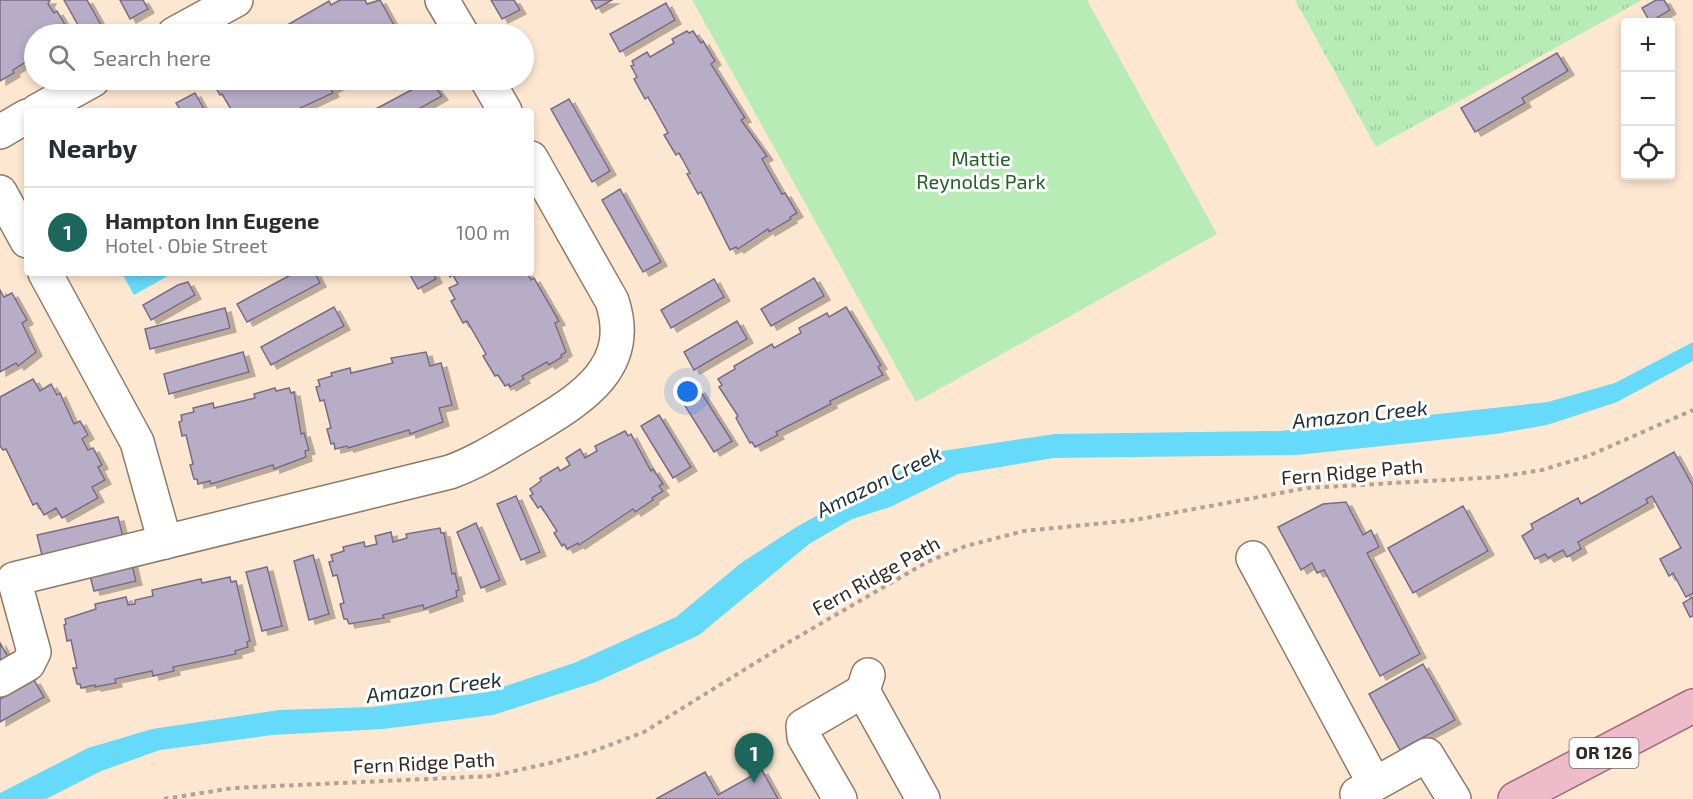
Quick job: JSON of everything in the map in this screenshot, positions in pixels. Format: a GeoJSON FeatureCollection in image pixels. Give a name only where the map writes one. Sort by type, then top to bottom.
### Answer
{"type":"FeatureCollection","features":[{"type":"Feature","properties":{"kind":"main road","name":"OR 126"},"geometry":{"type":"LineString","coordinates":[[1515,799],[1693,706]]}},
{"type":"Feature","properties":{"kind":"street"},"geometry":{"type":"LineString","coordinates":[[192,24],[236,0]]}},
{"type":"Feature","properties":{"kind":"street"},"geometry":{"type":"LineString","coordinates":[[442,0],[456,24]]}},
{"type":"Feature","properties":{"kind":"street"},"geometry":{"type":"LineString","coordinates":[[42,108],[75,90]]}},
{"type":"Feature","properties":{"kind":"street"},"geometry":{"type":"LineString","coordinates":[[493,90],[503,108]]}},
{"type":"Feature","properties":{"kind":"street"},"geometry":{"type":"LineString","coordinates":[[0,132],[24,118]]}},
{"type":"Feature","properties":{"kind":"street"},"geometry":{"type":"LineString","coordinates":[[0,680],[28,664],[34,652],[7,567],[165,542],[430,479],[485,457],[571,404],[598,382],[614,351],[616,315],[612,302],[534,163]]}},
{"type":"Feature","properties":{"kind":"street"},"geometry":{"type":"LineString","coordinates":[[0,192],[24,236]]}},
{"type":"Feature","properties":{"kind":"street"},"geometry":{"type":"LineString","coordinates":[[47,276],[137,442],[165,542]]}},
{"type":"Feature","properties":{"kind":"street"},"geometry":{"type":"LineString","coordinates":[[1253,558],[1367,791],[1427,754],[1454,799]]}},
{"type":"Feature","properties":{"kind":"street"},"geometry":{"type":"LineString","coordinates":[[840,799],[804,737],[802,726],[865,683],[923,799]]}},
{"type":"Feature","properties":{"kind":"path","name":"Fern Ridge Path"},"geometry":{"type":"LineString","coordinates":[[164,799],[233,788],[492,776],[550,764],[594,751],[644,732],[789,642],[927,562],[995,537],[1024,531],[1146,518],[1307,488],[1498,477],[1542,470],[1588,456],[1693,410]]}},
{"type":"Feature","properties":{"kind":"green space","name":"Mattie Reynolds Park"},"geometry":{"type":"Polygon","coordinates":[[[692,0],[1087,0],[1217,234],[916,402],[692,0]]]}},
{"type":"Feature","properties":{"kind":"green space"},"geometry":{"type":"Polygon","coordinates":[[[1295,0],[1642,0],[1376,147],[1295,0]]]}},
{"type":"Feature","properties":{"kind":"water"},"geometry":{"type":"Polygon","coordinates":[[[124,276],[168,276],[134,295],[124,276]]]}},
{"type":"Feature","properties":{"kind":"water","name":"Amazon Creek"},"geometry":{"type":"Polygon","coordinates":[[[1693,342],[1693,361],[1617,402],[1547,425],[1495,434],[1297,455],[1053,458],[958,474],[890,507],[852,519],[809,544],[699,635],[596,682],[493,715],[383,729],[272,735],[160,750],[101,771],[46,799],[0,799],[0,793],[88,748],[152,729],[279,710],[372,707],[488,692],[574,663],[676,617],[741,563],[798,526],[897,472],[942,451],[1055,434],[1280,431],[1548,402],[1615,383],[1693,342]]]}},
{"type":"Feature","properties":{"kind":"building"},"geometry":{"type":"Polygon","coordinates":[[[0,0],[50,0],[48,4],[54,13],[57,11],[65,24],[24,24],[24,63],[13,70],[14,73],[0,81],[0,0]]]}},
{"type":"Feature","properties":{"kind":"building"},"geometry":{"type":"Polygon","coordinates":[[[64,0],[87,0],[100,24],[77,24],[64,0]]]}},
{"type":"Feature","properties":{"kind":"building"},"geometry":{"type":"Polygon","coordinates":[[[120,0],[143,0],[148,9],[130,19],[120,0]]]}},
{"type":"Feature","properties":{"kind":"building"},"geometry":{"type":"Polygon","coordinates":[[[340,0],[365,0],[367,4],[380,0],[393,24],[289,24],[329,1],[331,5],[340,0]]]}},
{"type":"Feature","properties":{"kind":"building"},"geometry":{"type":"Polygon","coordinates":[[[491,0],[514,0],[520,10],[502,19],[491,0]]]}},
{"type":"Feature","properties":{"kind":"building"},"geometry":{"type":"Polygon","coordinates":[[[591,0],[612,0],[596,9],[591,0]]]}},
{"type":"Feature","properties":{"kind":"building"},"geometry":{"type":"Polygon","coordinates":[[[1656,0],[1664,0],[1670,10],[1657,18],[1648,18],[1642,8],[1656,0]]]}},
{"type":"Feature","properties":{"kind":"building"},"geometry":{"type":"Polygon","coordinates":[[[666,3],[675,20],[620,52],[610,34],[666,3]]]}},
{"type":"Feature","properties":{"kind":"building"},"geometry":{"type":"Polygon","coordinates":[[[687,31],[689,33],[693,31],[701,43],[703,41],[715,61],[711,64],[745,118],[741,120],[767,156],[762,159],[782,194],[785,193],[797,213],[790,217],[791,219],[769,232],[768,229],[738,249],[736,247],[730,250],[701,192],[698,194],[687,174],[690,173],[679,153],[676,155],[664,135],[668,133],[648,97],[645,99],[634,79],[637,77],[631,66],[634,65],[632,61],[647,52],[650,57],[674,43],[672,39],[687,31]]]}},
{"type":"Feature","properties":{"kind":"building"},"geometry":{"type":"Polygon","coordinates":[[[1557,53],[1568,71],[1522,98],[1525,103],[1475,132],[1461,108],[1557,53]]]}},
{"type":"Feature","properties":{"kind":"building"},"geometry":{"type":"Polygon","coordinates":[[[217,90],[332,90],[333,93],[300,108],[230,108],[222,94],[220,95],[217,90]]]}},
{"type":"Feature","properties":{"kind":"building"},"geometry":{"type":"Polygon","coordinates":[[[411,90],[438,90],[442,96],[420,108],[378,108],[411,90]]]}},
{"type":"Feature","properties":{"kind":"building"},"geometry":{"type":"Polygon","coordinates":[[[195,93],[203,108],[179,108],[176,103],[195,93]]]}},
{"type":"Feature","properties":{"kind":"building"},"geometry":{"type":"Polygon","coordinates":[[[569,99],[610,171],[592,182],[551,109],[569,99]]]}},
{"type":"Feature","properties":{"kind":"building"},"geometry":{"type":"Polygon","coordinates":[[[620,189],[661,262],[643,272],[602,200],[620,189]]]}},
{"type":"Feature","properties":{"kind":"building"},"geometry":{"type":"Polygon","coordinates":[[[288,276],[316,276],[320,283],[247,322],[237,304],[288,276]]]}},
{"type":"Feature","properties":{"kind":"building"},"geometry":{"type":"Polygon","coordinates":[[[411,276],[434,276],[436,279],[418,289],[411,276]]]}},
{"type":"Feature","properties":{"kind":"building"},"geometry":{"type":"Polygon","coordinates":[[[454,276],[529,276],[531,280],[534,278],[559,321],[555,323],[566,352],[549,365],[547,362],[522,376],[524,379],[510,387],[509,384],[505,386],[498,375],[495,376],[483,356],[486,354],[467,321],[463,323],[451,301],[455,299],[449,288],[458,284],[454,276]]]}},
{"type":"Feature","properties":{"kind":"building"},"geometry":{"type":"Polygon","coordinates":[[[814,278],[824,296],[771,326],[761,309],[814,278]]]}},
{"type":"Feature","properties":{"kind":"building"},"geometry":{"type":"Polygon","coordinates":[[[714,279],[724,297],[671,328],[661,310],[714,279]]]}},
{"type":"Feature","properties":{"kind":"building"},"geometry":{"type":"Polygon","coordinates":[[[188,282],[195,295],[151,320],[143,305],[178,285],[188,282]]]}},
{"type":"Feature","properties":{"kind":"building"},"geometry":{"type":"Polygon","coordinates":[[[0,290],[4,297],[12,293],[27,320],[22,323],[36,352],[18,366],[16,363],[0,372],[0,290]]]}},
{"type":"Feature","properties":{"kind":"building"},"geometry":{"type":"Polygon","coordinates":[[[334,307],[344,326],[271,365],[261,347],[334,307]]]}},
{"type":"Feature","properties":{"kind":"building"},"geometry":{"type":"Polygon","coordinates":[[[846,307],[881,365],[878,367],[883,375],[830,401],[831,404],[776,432],[778,435],[755,447],[752,442],[750,443],[736,418],[738,416],[719,387],[722,385],[718,379],[735,369],[734,366],[772,344],[774,348],[801,333],[799,328],[827,313],[829,317],[846,307]]]}},
{"type":"Feature","properties":{"kind":"building"},"geometry":{"type":"Polygon","coordinates":[[[225,308],[230,328],[150,349],[145,329],[225,308]]]}},
{"type":"Feature","properties":{"kind":"building"},"geometry":{"type":"Polygon","coordinates":[[[737,321],[747,339],[694,370],[684,352],[737,321]]]}},
{"type":"Feature","properties":{"kind":"building"},"geometry":{"type":"Polygon","coordinates":[[[243,352],[249,372],[169,394],[164,374],[243,352]]]}},
{"type":"Feature","properties":{"kind":"building"},"geometry":{"type":"Polygon","coordinates":[[[426,352],[430,366],[441,363],[452,405],[439,408],[443,422],[410,434],[409,430],[348,448],[347,446],[335,449],[334,443],[331,444],[327,429],[331,428],[324,400],[320,401],[316,387],[320,386],[318,380],[332,376],[331,373],[350,368],[351,373],[393,363],[391,358],[426,352]]]}},
{"type":"Feature","properties":{"kind":"building"},"geometry":{"type":"Polygon","coordinates":[[[33,379],[40,391],[51,384],[57,395],[60,393],[74,424],[80,421],[88,435],[82,439],[88,450],[93,448],[102,465],[98,467],[105,480],[92,487],[98,498],[62,518],[56,508],[44,515],[37,503],[33,505],[6,449],[3,450],[0,446],[0,397],[33,379]]]}},
{"type":"Feature","properties":{"kind":"building"},"geometry":{"type":"Polygon","coordinates":[[[275,388],[276,391],[289,388],[291,393],[294,392],[301,434],[304,433],[309,450],[305,451],[306,457],[274,469],[273,465],[211,484],[210,481],[198,484],[190,465],[193,464],[186,435],[182,436],[179,422],[182,421],[181,415],[194,412],[193,408],[213,403],[214,408],[255,398],[254,394],[275,388]]]}},
{"type":"Feature","properties":{"kind":"building"},"geometry":{"type":"Polygon","coordinates":[[[699,389],[732,441],[714,452],[682,401],[699,389]]]}},
{"type":"Feature","properties":{"kind":"building"},"geometry":{"type":"Polygon","coordinates":[[[659,415],[691,467],[673,478],[641,426],[659,415]]]}},
{"type":"Feature","properties":{"kind":"building"},"geometry":{"type":"Polygon","coordinates":[[[625,431],[628,436],[631,434],[651,471],[653,469],[663,484],[659,486],[663,491],[635,512],[633,509],[579,545],[578,543],[567,549],[564,544],[562,546],[554,533],[557,531],[541,506],[538,508],[530,496],[533,494],[530,489],[541,481],[540,478],[558,467],[560,471],[570,465],[566,458],[580,449],[585,458],[597,451],[595,446],[625,431]]]}},
{"type":"Feature","properties":{"kind":"building"},"geometry":{"type":"Polygon","coordinates":[[[1674,452],[1693,486],[1693,593],[1686,597],[1673,573],[1669,576],[1660,559],[1681,548],[1652,496],[1646,499],[1648,503],[1578,542],[1581,549],[1567,557],[1563,550],[1548,558],[1545,554],[1535,559],[1522,536],[1533,529],[1531,524],[1578,498],[1581,504],[1674,452]]]}},
{"type":"Feature","properties":{"kind":"building"},"geometry":{"type":"Polygon","coordinates":[[[516,496],[540,552],[521,560],[497,504],[516,496]]]}},
{"type":"Feature","properties":{"kind":"building"},"geometry":{"type":"Polygon","coordinates":[[[1346,502],[1363,535],[1371,530],[1379,547],[1367,553],[1420,654],[1380,676],[1324,570],[1317,573],[1312,563],[1301,570],[1278,527],[1323,504],[1346,502]]]}},
{"type":"Feature","properties":{"kind":"building"},"geometry":{"type":"Polygon","coordinates":[[[1463,506],[1488,551],[1413,593],[1388,548],[1463,506]]]}},
{"type":"Feature","properties":{"kind":"building"},"geometry":{"type":"Polygon","coordinates":[[[118,517],[123,537],[42,555],[37,535],[118,517]]]}},
{"type":"Feature","properties":{"kind":"building"},"geometry":{"type":"Polygon","coordinates":[[[476,523],[500,580],[481,588],[457,532],[476,523]]]}},
{"type":"Feature","properties":{"kind":"building"},"geometry":{"type":"Polygon","coordinates":[[[440,528],[441,533],[444,533],[452,574],[455,573],[459,590],[456,591],[457,597],[424,609],[423,605],[383,615],[384,618],[349,624],[347,619],[344,619],[340,604],[344,603],[337,575],[333,576],[329,562],[333,561],[331,555],[344,551],[343,547],[364,542],[365,547],[377,544],[375,536],[391,532],[393,542],[407,538],[406,534],[440,528]]]}},
{"type":"Feature","properties":{"kind":"building"},"geometry":{"type":"Polygon","coordinates":[[[313,555],[329,614],[309,620],[294,561],[313,555]]]}},
{"type":"Feature","properties":{"kind":"building"},"geometry":{"type":"Polygon","coordinates":[[[131,561],[136,581],[94,591],[89,572],[131,561]]]}},
{"type":"Feature","properties":{"kind":"building"},"geometry":{"type":"Polygon","coordinates":[[[267,567],[282,626],[262,631],[246,572],[267,567]]]}},
{"type":"Feature","properties":{"kind":"building"},"geometry":{"type":"Polygon","coordinates":[[[230,577],[231,582],[236,581],[250,641],[247,642],[248,647],[235,651],[236,654],[173,667],[174,671],[153,676],[152,671],[115,679],[116,683],[95,687],[95,685],[81,688],[80,684],[77,684],[73,668],[77,668],[71,640],[67,641],[65,619],[96,609],[95,604],[126,597],[128,605],[135,604],[135,600],[153,596],[152,590],[201,579],[202,583],[230,577]]]}},
{"type":"Feature","properties":{"kind":"building"},"geometry":{"type":"Polygon","coordinates":[[[1693,597],[1693,616],[1690,617],[1683,603],[1693,597]]]}},
{"type":"Feature","properties":{"kind":"building"},"geometry":{"type":"Polygon","coordinates":[[[0,643],[11,662],[0,668],[0,643]]]}},
{"type":"Feature","properties":{"kind":"building"},"geometry":{"type":"Polygon","coordinates":[[[1423,664],[1455,720],[1400,750],[1369,694],[1423,664]]]}},
{"type":"Feature","properties":{"kind":"building"},"geometry":{"type":"Polygon","coordinates":[[[34,680],[44,697],[0,722],[0,699],[34,680]]]}},
{"type":"Feature","properties":{"kind":"building"},"geometry":{"type":"Polygon","coordinates":[[[762,770],[778,799],[656,799],[705,772],[718,795],[762,770]]]}},
{"type":"Feature","properties":{"kind":"place","name":"Hampton Inn Eugene"},"geometry":{"type":"Point","coordinates":[754,783]}}]}
